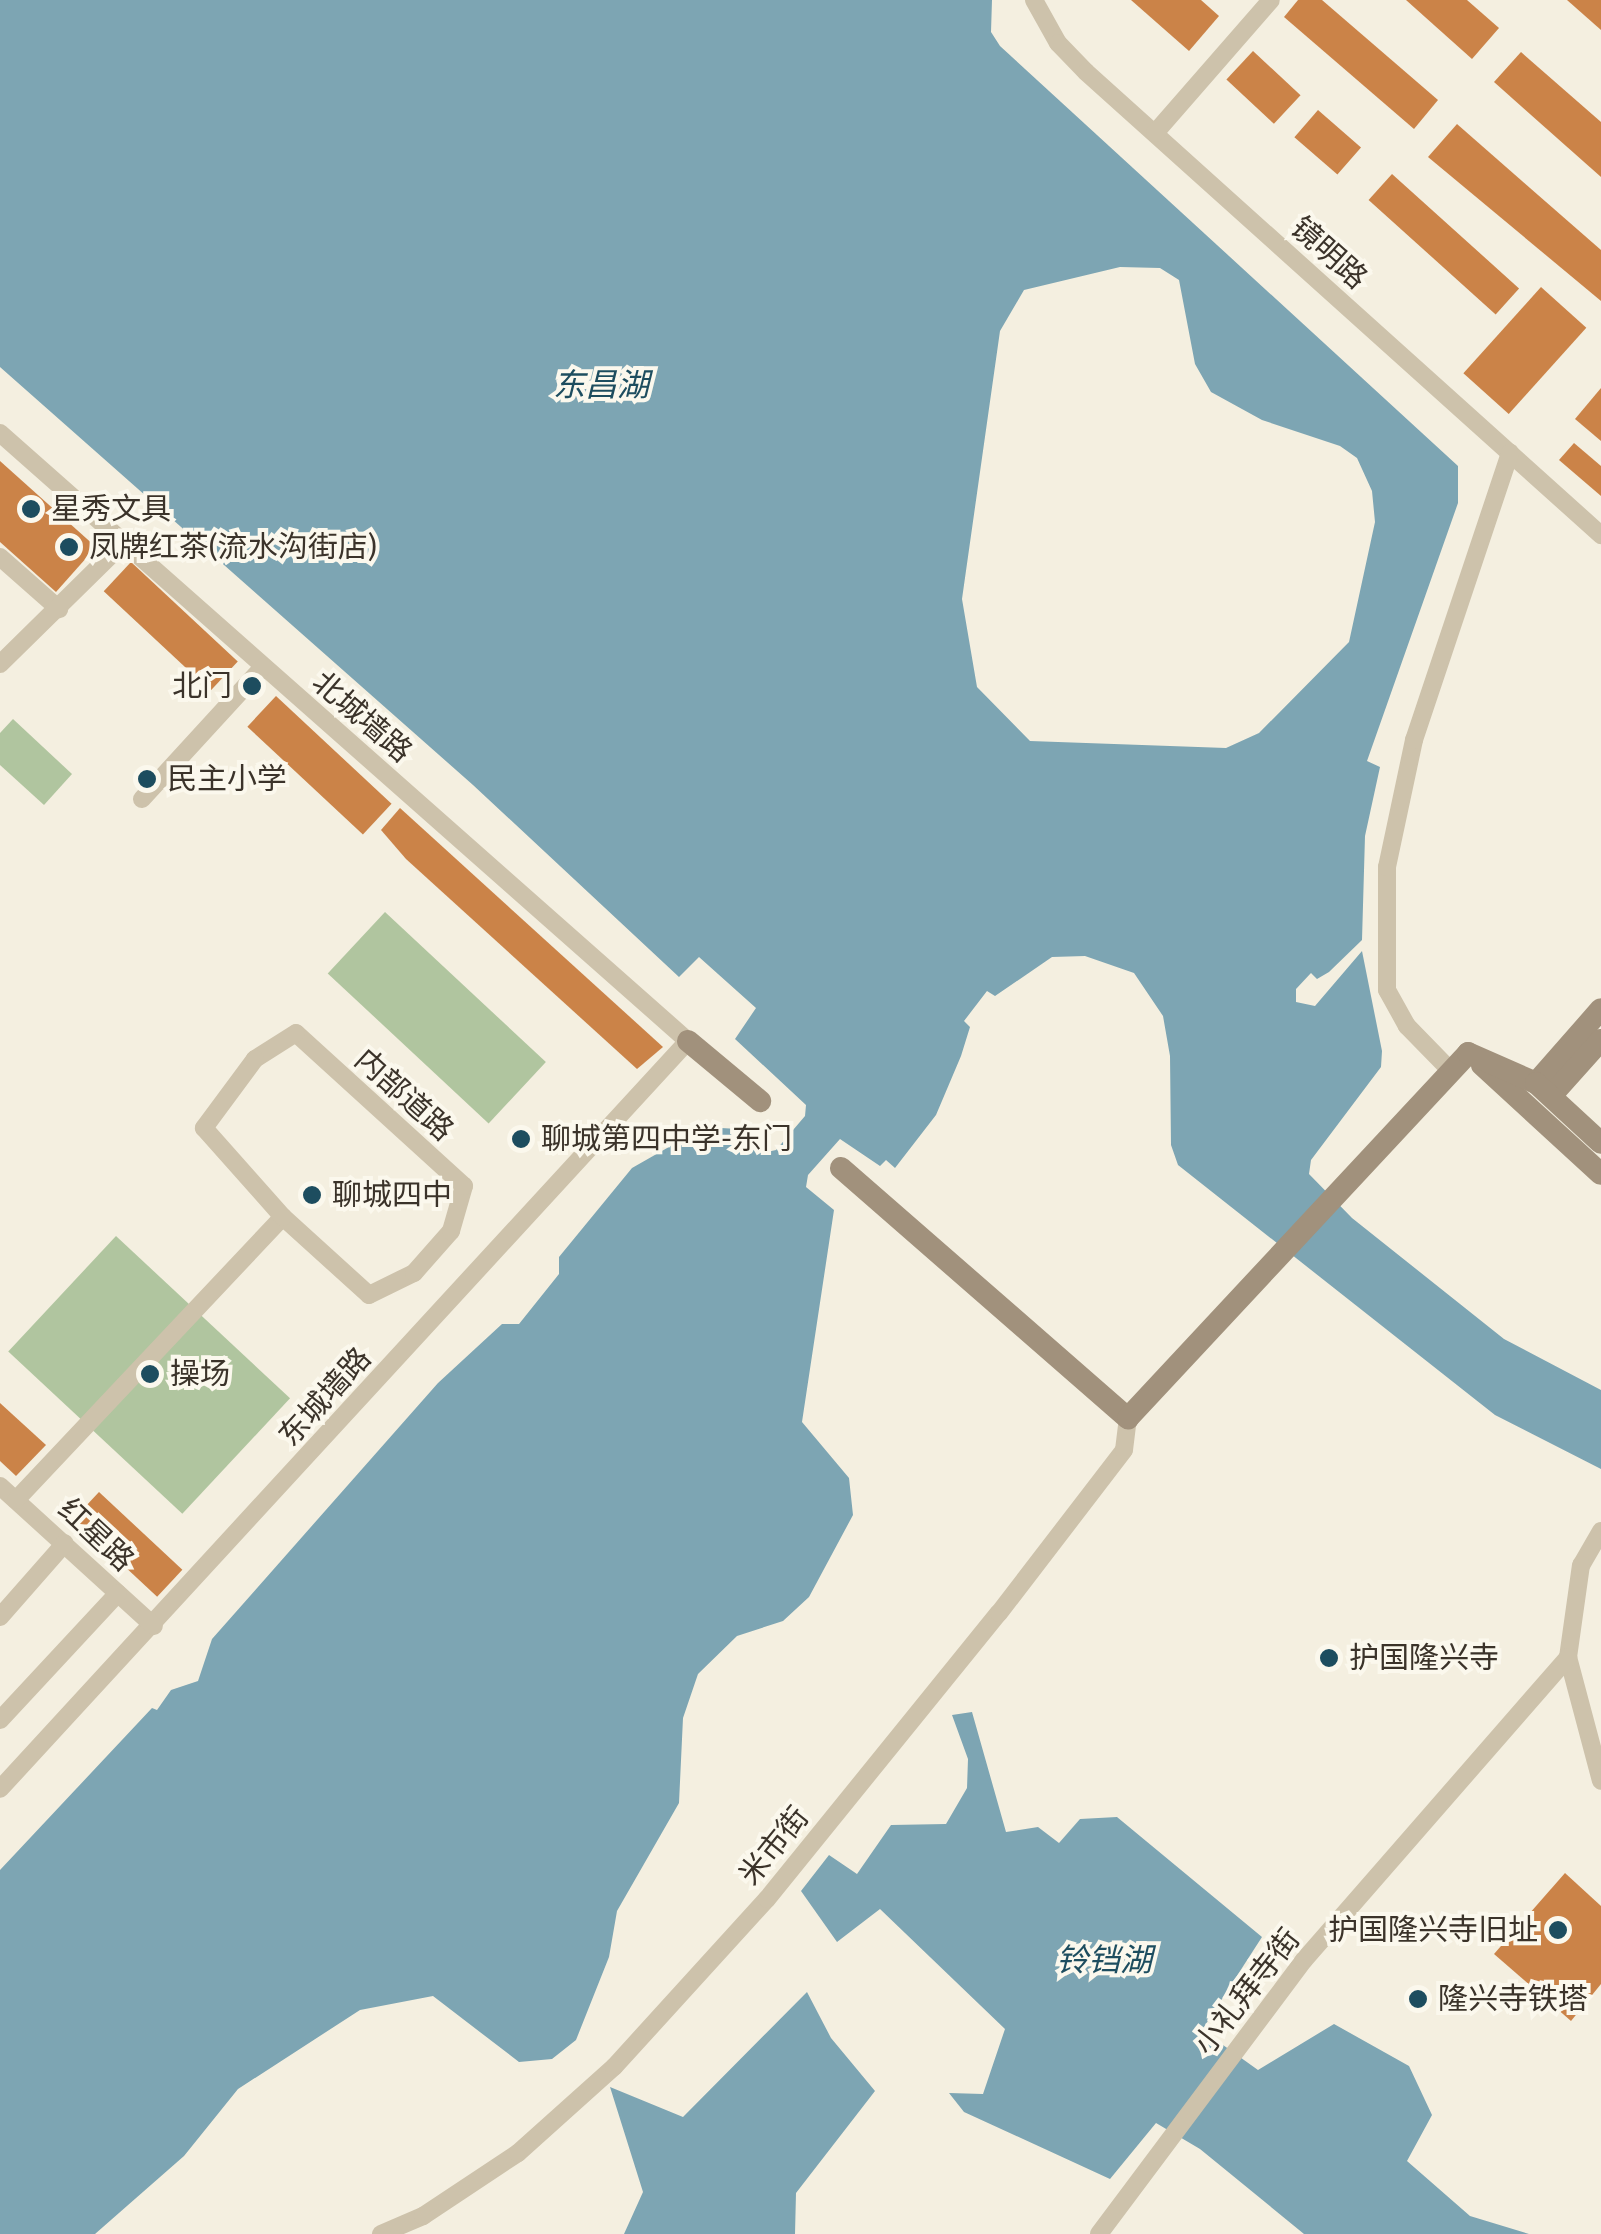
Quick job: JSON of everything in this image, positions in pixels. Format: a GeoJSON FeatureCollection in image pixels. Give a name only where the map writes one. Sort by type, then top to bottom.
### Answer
{"type":"FeatureCollection","features":[{"type":"Feature","properties":{"kind":"street","name":"镜明路"},"geometry":{"type":"LineString","coordinates":[[1034,0],[1058,43],[1601,535]]}},
{"type":"Feature","properties":{"kind":"street"},"geometry":{"type":"LineString","coordinates":[[1155,134],[1271,0]]}},
{"type":"Feature","properties":{"kind":"street","name":"北城墙路"},"geometry":{"type":"LineString","coordinates":[[0,433],[688,1041]]}},
{"type":"Feature","properties":{"kind":"street"},"geometry":{"type":"LineString","coordinates":[[1450,1070],[1407,1026],[1387,990],[1387,867],[1414,740],[1510,453]]}},
{"type":"Feature","properties":{"kind":"street"},"geometry":{"type":"LineString","coordinates":[[0,664],[122,543]]}},
{"type":"Feature","properties":{"kind":"street"},"geometry":{"type":"LineString","coordinates":[[0,557],[58,609]]}},
{"type":"Feature","properties":{"kind":"street"},"geometry":{"type":"LineString","coordinates":[[142,799],[263,667]]}},
{"type":"Feature","properties":{"kind":"street"},"geometry":{"type":"LineString","coordinates":[[1543,1090],[1601,1009]]}},
{"type":"Feature","properties":{"kind":"street","name":"内部道路"},"geometry":{"type":"LineString","coordinates":[[296,1033],[464,1186],[451,1231],[414,1272],[370,1295],[282,1217],[204,1128],[255,1058],[296,1033]]}},
{"type":"Feature","properties":{"kind":"street"},"geometry":{"type":"LineString","coordinates":[[1543,1090],[1601,1040]]}},
{"type":"Feature","properties":{"kind":"street"},"geometry":{"type":"LineString","coordinates":[[688,1041],[760,1101]]}},
{"type":"Feature","properties":{"kind":"street","name":"东城墙路"},"geometry":{"type":"LineString","coordinates":[[0,1789],[688,1041]]}},
{"type":"Feature","properties":{"kind":"street"},"geometry":{"type":"LineString","coordinates":[[841,1168],[1128,1418],[1468,1053]]}},
{"type":"Feature","properties":{"kind":"street"},"geometry":{"type":"LineString","coordinates":[[1468,1053],[1543,1090],[1601,1143]]}},
{"type":"Feature","properties":{"kind":"street"},"geometry":{"type":"LineString","coordinates":[[1468,1053],[1601,1174]]}},
{"type":"Feature","properties":{"kind":"street"},"geometry":{"type":"LineString","coordinates":[[16,1500],[282,1217]]}},
{"type":"Feature","properties":{"kind":"street","name":"米市街"},"geometry":{"type":"LineString","coordinates":[[381,2234],[423,2216],[518,2153],[614,2068],[767,1899],[1008,1602],[1124,1450],[1128,1418]]}},
{"type":"Feature","properties":{"kind":"street","name":"红星路"},"geometry":{"type":"LineString","coordinates":[[0,1486],[154,1626]]}},
{"type":"Feature","properties":{"kind":"street"},"geometry":{"type":"LineString","coordinates":[[1601,1530],[1581,1565],[1568,1657],[1601,1781]]}},
{"type":"Feature","properties":{"kind":"street"},"geometry":{"type":"LineString","coordinates":[[0,1616],[65,1543]]}},
{"type":"Feature","properties":{"kind":"street"},"geometry":{"type":"LineString","coordinates":[[0,1720],[118,1593]]}},
{"type":"Feature","properties":{"kind":"street","name":"小礼拜寺街"},"geometry":{"type":"LineString","coordinates":[[1099,2234],[1250,2030],[1568,1657]]}},
{"type":"Feature","properties":{"kind":"green space"},"geometry":{"type":"Polygon","coordinates":[[[13,719],[72,774],[44,805],[0,765],[0,733],[13,719]]]}},
{"type":"Feature","properties":{"kind":"green space"},"geometry":{"type":"Polygon","coordinates":[[[385,912],[546,1062],[489,1123],[328,973],[385,912]]]}},
{"type":"Feature","properties":{"kind":"green space","name":"操场"},"geometry":{"type":"Polygon","coordinates":[[[116,1236],[290,1398],[182,1514],[8,1352],[116,1236]]]}},
{"type":"Feature","properties":{"kind":"water","name":"东昌湖"},"geometry":{"type":"Polygon","coordinates":[[[0,0],[992,0],[991,32],[1000,46],[1458,466],[1458,503],[1367,761],[1380,767],[1365,836],[1362,940],[1329,972],[1317,979],[1311,973],[1296,989],[1296,1002],[1315,1006],[1362,951],[1382,1051],[1381,1067],[1311,1160],[1309,1174],[1352,1218],[1504,1339],[1601,1390],[1601,1469],[1495,1415],[1178,1165],[1171,1145],[1170,1056],[1163,1016],[1134,973],[1085,956],[1052,957],[995,996],[987,991],[964,1021],[970,1027],[936,1115],[895,1168],[886,1160],[880,1166],[840,1139],[808,1175],[806,1187],[834,1210],[802,1422],[849,1478],[853,1515],[809,1597],[783,1621],[737,1636],[698,1674],[683,1718],[679,1803],[617,1911],[609,1957],[576,2040],[552,2059],[519,2062],[433,1996],[360,2010],[238,2089],[184,2156],[95,2234],[0,2234],[0,1870],[152,1708],[157,1710],[171,1690],[198,1681],[212,1639],[438,1383],[502,1324],[519,1324],[559,1274],[559,1257],[632,1168],[704,1127],[738,1129],[767,1152],[776,1150],[805,1116],[806,1105],[735,1039],[756,1008],[699,957],[679,977],[473,785],[0,367],[0,0]],[[1120,267],[1024,290],[1000,331],[962,599],[977,687],[1030,741],[1226,748],[1259,733],[1349,642],[1375,522],[1372,491],[1357,458],[1340,446],[1262,420],[1211,392],[1195,364],[1179,280],[1160,268],[1120,267]]]}},
{"type":"Feature","properties":{"kind":"water","name":"铃铛湖"},"geometry":{"type":"Polygon","coordinates":[[[972,1712],[1006,1832],[1038,1827],[1059,1843],[1080,1819],[1117,1817],[1262,1937],[1202,2030],[1258,2070],[1334,2024],[1409,2066],[1432,2115],[1407,2161],[1470,2216],[1529,2234],[1304,2234],[1200,2149],[1156,2123],[1110,2179],[964,2112],[949,2093],[983,2094],[1005,2029],[880,1909],[837,1942],[801,1891],[829,1855],[857,1874],[891,1825],[946,1824],[967,1788],[968,1759],[952,1715],[972,1712]]]}},
{"type":"Feature","properties":{"kind":"water"},"geometry":{"type":"Polygon","coordinates":[[[807,1992],[831,2038],[875,2091],[796,2193],[795,2234],[624,2234],[643,2192],[610,2087],[683,2117],[807,1992]]]}},
{"type":"Feature","properties":{"kind":"building"},"geometry":{"type":"Polygon","coordinates":[[[1131,0],[1201,0],[1219,16],[1189,51],[1131,0]]]}},
{"type":"Feature","properties":{"kind":"building"},"geometry":{"type":"Polygon","coordinates":[[[1298,0],[1322,0],[1438,100],[1414,129],[1284,17],[1298,0]]]}},
{"type":"Feature","properties":{"kind":"building"},"geometry":{"type":"Polygon","coordinates":[[[1406,0],[1467,0],[1499,28],[1472,59],[1406,0]]]}},
{"type":"Feature","properties":{"kind":"building"},"geometry":{"type":"Polygon","coordinates":[[[1567,0],[1601,0],[1601,30],[1567,0]]]}},
{"type":"Feature","properties":{"kind":"building"},"geometry":{"type":"Polygon","coordinates":[[[1253,51],[1301,95],[1274,124],[1226,80],[1253,51]]]}},
{"type":"Feature","properties":{"kind":"building"},"geometry":{"type":"Polygon","coordinates":[[[1521,52],[1601,122],[1601,177],[1494,82],[1521,52]]]}},
{"type":"Feature","properties":{"kind":"building"},"geometry":{"type":"Polygon","coordinates":[[[1318,110],[1361,147],[1337,175],[1294,137],[1318,110]]]}},
{"type":"Feature","properties":{"kind":"building"},"geometry":{"type":"Polygon","coordinates":[[[1457,124],[1601,250],[1601,301],[1428,157],[1457,124]]]}},
{"type":"Feature","properties":{"kind":"building"},"geometry":{"type":"Polygon","coordinates":[[[1392,174],[1519,288],[1496,314],[1369,200],[1392,174]]]}},
{"type":"Feature","properties":{"kind":"building"},"geometry":{"type":"Polygon","coordinates":[[[1541,287],[1586,328],[1509,414],[1463,373],[1541,287]]]}},
{"type":"Feature","properties":{"kind":"building"},"geometry":{"type":"Polygon","coordinates":[[[1601,388],[1601,441],[1575,419],[1601,388]]]}},
{"type":"Feature","properties":{"kind":"building"},"geometry":{"type":"Polygon","coordinates":[[[1574,443],[1601,466],[1601,496],[1559,460],[1574,443]]]}},
{"type":"Feature","properties":{"kind":"building"},"geometry":{"type":"Polygon","coordinates":[[[0,461],[96,547],[56,592],[0,542],[0,461]]]}},
{"type":"Feature","properties":{"kind":"building"},"geometry":{"type":"Polygon","coordinates":[[[131,562],[238,662],[210,691],[104,591],[131,562]]]}},
{"type":"Feature","properties":{"kind":"building"},"geometry":{"type":"Polygon","coordinates":[[[276,696],[392,804],[363,834],[247,727],[276,696]]]}},
{"type":"Feature","properties":{"kind":"building"},"geometry":{"type":"Polygon","coordinates":[[[400,808],[663,1047],[637,1069],[406,859],[381,830],[400,808]]]}},
{"type":"Feature","properties":{"kind":"building"},"geometry":{"type":"Polygon","coordinates":[[[0,1403],[46,1445],[16,1476],[0,1461],[0,1403]]]}},
{"type":"Feature","properties":{"kind":"building"},"geometry":{"type":"Polygon","coordinates":[[[99,1492],[182,1570],[157,1597],[74,1519],[99,1492]]]}},
{"type":"Feature","properties":{"kind":"building","name":"护国隆兴寺旧址"},"geometry":{"type":"Polygon","coordinates":[[[1565,1873],[1601,1906],[1601,1984],[1571,2021],[1494,1954],[1565,1873]]]}},
{"type":"Feature","properties":{"kind":"place","name":"星秀文具"},"geometry":{"type":"Point","coordinates":[31,509]}},
{"type":"Feature","properties":{"kind":"place","name":"凤牌红茶(流水沟街店)"},"geometry":{"type":"Point","coordinates":[69,547]}},
{"type":"Feature","properties":{"kind":"place","name":"北门"},"geometry":{"type":"Point","coordinates":[252,686]}},
{"type":"Feature","properties":{"kind":"place","name":"民主小学"},"geometry":{"type":"Point","coordinates":[147,779]}},
{"type":"Feature","properties":{"kind":"place","name":"聊城第四中学-东门"},"geometry":{"type":"Point","coordinates":[521,1139]}},
{"type":"Feature","properties":{"kind":"place","name":"聊城四中"},"geometry":{"type":"Point","coordinates":[312,1195]}},
{"type":"Feature","properties":{"kind":"place","name":"操场"},"geometry":{"type":"Point","coordinates":[150,1374]}},
{"type":"Feature","properties":{"kind":"place","name":"护国隆兴寺"},"geometry":{"type":"Point","coordinates":[1329,1658]}},
{"type":"Feature","properties":{"kind":"place","name":"护国隆兴寺旧址"},"geometry":{"type":"Point","coordinates":[1558,1930]}},
{"type":"Feature","properties":{"kind":"place","name":"隆兴寺铁塔"},"geometry":{"type":"Point","coordinates":[1418,1999]}}]}
